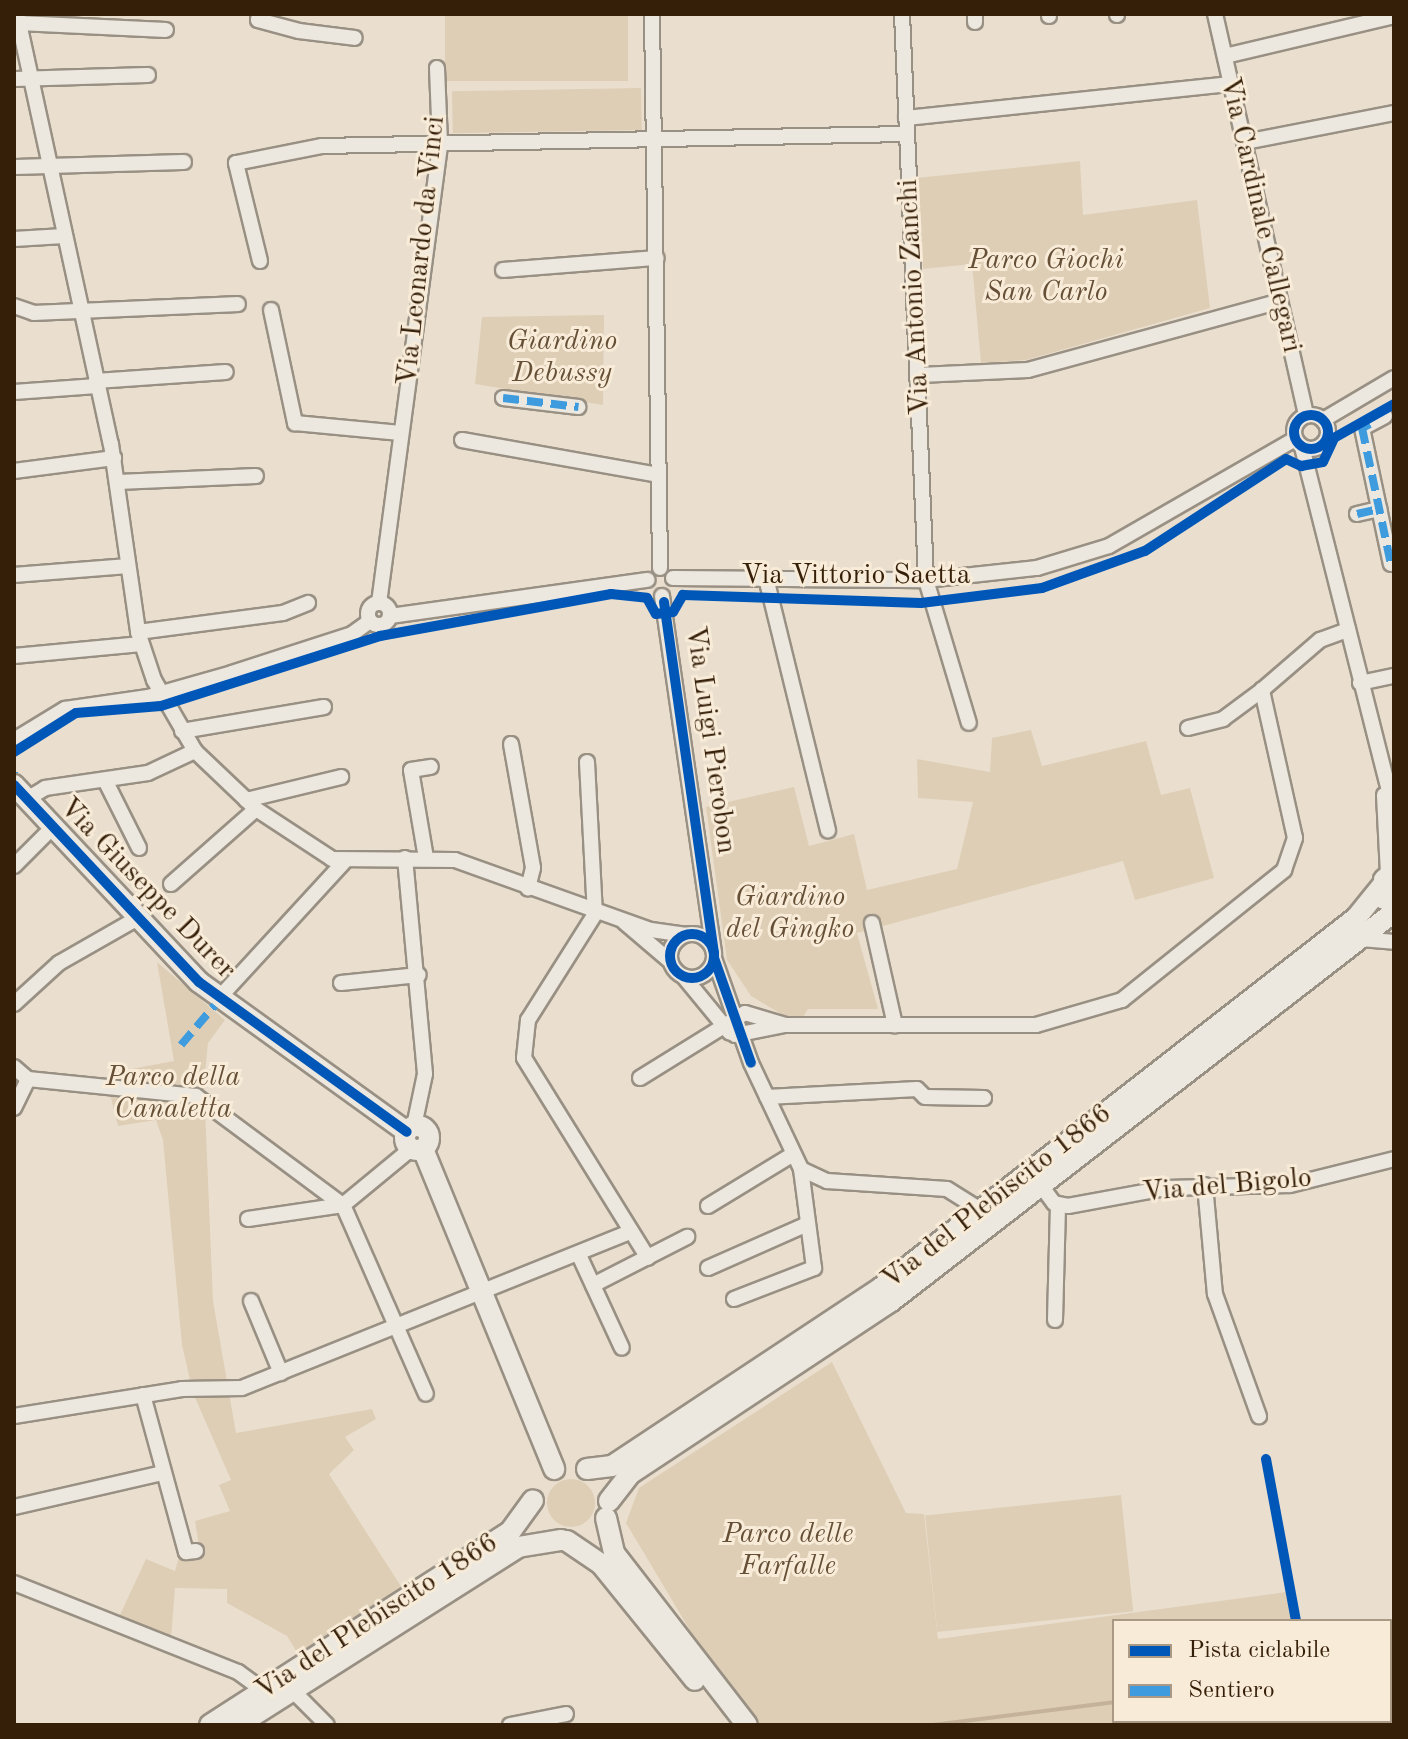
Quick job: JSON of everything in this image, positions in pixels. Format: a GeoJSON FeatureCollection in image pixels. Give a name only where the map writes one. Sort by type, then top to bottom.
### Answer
{"type":"FeatureCollection","features":[{"type":"Feature","properties":{"kind":"main road","name":"Via Giuseppe Durer"},"geometry":{"type":"LineString","coordinates":[[21,792],[138,918],[219,998],[414,1139]]}},
{"type":"Feature","properties":{"kind":"main road"},"geometry":{"type":"LineString","coordinates":[[1388,877],[1394,911]]}},
{"type":"Feature","properties":{"kind":"main road","name":"Via del Plebiscito 1866"},"geometry":{"type":"LineString","coordinates":[[587,1469],[612,1466],[816,1334],[981,1210],[1356,918],[1388,877]]}},
{"type":"Feature","properties":{"kind":"main road","name":"Via del Plebiscito 1866"},"geometry":{"type":"LineString","coordinates":[[607,1510],[630,1474],[860,1323],[1394,911]]}},
{"type":"Feature","properties":{"kind":"main road"},"geometry":{"type":"LineString","coordinates":[[414,1139],[484,1292],[554,1469]]}},
{"type":"Feature","properties":{"kind":"main road"},"geometry":{"type":"LineString","coordinates":[[554,1469],[587,1469],[607,1510],[614,1553],[747,1725]]}},
{"type":"Feature","properties":{"kind":"main road"},"geometry":{"type":"LineString","coordinates":[[554,1469],[533,1500],[543,1529],[601,1564],[730,1725]]}},
{"type":"Feature","properties":{"kind":"main road","name":"Via del Plebiscito 1866"},"geometry":{"type":"LineString","coordinates":[[210,1725],[510,1532],[533,1500]]}},
{"type":"Feature","properties":{"kind":"main road"},"geometry":{"type":"LineString","coordinates":[[564,1540],[594,1533],[607,1510]]}},
{"type":"Feature","properties":{"kind":"main road","name":"Via del Plebiscito 1866"},"geometry":{"type":"LineString","coordinates":[[238,1725],[518,1547],[564,1540]]}},
{"type":"Feature","properties":{"kind":"street"},"geometry":{"type":"LineString","coordinates":[[259,14],[258,20],[299,31],[355,38]]}},
{"type":"Feature","properties":{"kind":"street"},"geometry":{"type":"LineString","coordinates":[[14,740],[65,709],[160,691],[341,639],[370,621],[383,625],[390,616],[647,580],[660,568],[652,14]]}},
{"type":"Feature","properties":{"kind":"street","name":"Via Antonio Zanchi"},"geometry":{"type":"LineString","coordinates":[[902,14],[920,375],[926,580],[969,723]]}},
{"type":"Feature","properties":{"kind":"street","name":"Via Cardinale Callegari"},"geometry":{"type":"LineString","coordinates":[[1215,14],[1306,416]]}},
{"type":"Feature","properties":{"kind":"street"},"geometry":{"type":"LineString","coordinates":[[1225,56],[1394,16]]}},
{"type":"Feature","properties":{"kind":"street"},"geometry":{"type":"LineString","coordinates":[[166,30],[18,18],[79,311],[114,458],[139,638],[160,691],[195,751],[251,804],[344,862],[405,858],[455,860],[621,919],[707,940],[714,956],[701,977],[684,977]]}},
{"type":"Feature","properties":{"kind":"street","name":"Via Leonardo da Vinci"},"geometry":{"type":"LineString","coordinates":[[379,603],[440,143],[437,68]]}},
{"type":"Feature","properties":{"kind":"street"},"geometry":{"type":"LineString","coordinates":[[14,79],[148,75]]}},
{"type":"Feature","properties":{"kind":"street"},"geometry":{"type":"LineString","coordinates":[[906,118],[1231,84]]}},
{"type":"Feature","properties":{"kind":"street"},"geometry":{"type":"LineString","coordinates":[[1245,142],[1394,113]]}},
{"type":"Feature","properties":{"kind":"street"},"geometry":{"type":"LineString","coordinates":[[260,261],[236,163],[322,146],[907,134]]}},
{"type":"Feature","properties":{"kind":"street"},"geometry":{"type":"LineString","coordinates":[[14,167],[184,162]]}},
{"type":"Feature","properties":{"kind":"street"},"geometry":{"type":"LineString","coordinates":[[14,239],[64,236]]}},
{"type":"Feature","properties":{"kind":"street"},"geometry":{"type":"LineString","coordinates":[[503,270],[657,258]]}},
{"type":"Feature","properties":{"kind":"street"},"geometry":{"type":"LineString","coordinates":[[920,375],[1028,370],[1280,301]]}},
{"type":"Feature","properties":{"kind":"street"},"geometry":{"type":"LineString","coordinates":[[14,306],[79,311],[238,304]]}},
{"type":"Feature","properties":{"kind":"street"},"geometry":{"type":"LineString","coordinates":[[271,310],[295,423],[401,433]]}},
{"type":"Feature","properties":{"kind":"street"},"geometry":{"type":"LineString","coordinates":[[14,392],[226,372]]}},
{"type":"Feature","properties":{"kind":"street"},"geometry":{"type":"LineString","coordinates":[[1388,877],[1384,787],[1318,493],[1295,425],[1306,416],[1323,420],[1394,378]]}},
{"type":"Feature","properties":{"kind":"street"},"geometry":{"type":"LineString","coordinates":[[503,398],[578,407]]}},
{"type":"Feature","properties":{"kind":"street"},"geometry":{"type":"LineString","coordinates":[[1385,416],[1362,428],[1391,564]]}},
{"type":"Feature","properties":{"kind":"street"},"geometry":{"type":"LineString","coordinates":[[1318,493],[1318,448],[1328,435],[1323,420]]}},
{"type":"Feature","properties":{"kind":"street"},"geometry":{"type":"LineString","coordinates":[[462,440],[658,475]]}},
{"type":"Feature","properties":{"kind":"street"},"geometry":{"type":"LineString","coordinates":[[1299,443],[1318,448]]}},
{"type":"Feature","properties":{"kind":"street","name":"Via Vittorio Saetta"},"geometry":{"type":"LineString","coordinates":[[673,578],[926,580],[1086,555],[1299,443]]}},
{"type":"Feature","properties":{"kind":"street"},"geometry":{"type":"LineString","coordinates":[[14,471],[114,458]]}},
{"type":"Feature","properties":{"kind":"street"},"geometry":{"type":"LineString","coordinates":[[118,482],[256,476]]}},
{"type":"Feature","properties":{"kind":"street"},"geometry":{"type":"LineString","coordinates":[[1357,514],[1379,509]]}},
{"type":"Feature","properties":{"kind":"street"},"geometry":{"type":"LineString","coordinates":[[14,575],[128,566]]}},
{"type":"Feature","properties":{"kind":"street"},"geometry":{"type":"LineString","coordinates":[[647,580],[662,596],[673,578],[660,568]]}},
{"type":"Feature","properties":{"kind":"street"},"geometry":{"type":"LineString","coordinates":[[766,578],[828,830]]}},
{"type":"Feature","properties":{"kind":"street","name":"Via Luigi Pierobon"},"geometry":{"type":"LineString","coordinates":[[662,596],[714,956],[733,1029],[801,1169]]}},
{"type":"Feature","properties":{"kind":"street"},"geometry":{"type":"LineString","coordinates":[[14,656],[139,638],[308,603]]}},
{"type":"Feature","properties":{"kind":"street"},"geometry":{"type":"LineString","coordinates":[[370,621],[370,607],[379,603],[390,616]]}},
{"type":"Feature","properties":{"kind":"street"},"geometry":{"type":"LineString","coordinates":[[1188,728],[1223,719],[1320,640],[1348,630]]}},
{"type":"Feature","properties":{"kind":"street"},"geometry":{"type":"LineString","coordinates":[[1360,683],[1394,676]]}},
{"type":"Feature","properties":{"kind":"street"},"geometry":{"type":"LineString","coordinates":[[640,1078],[733,1029],[785,1025],[1036,1025],[1122,1000],[1284,870],[1295,838],[1262,690]]}},
{"type":"Feature","properties":{"kind":"street"},"geometry":{"type":"LineString","coordinates":[[182,731],[324,707]]}},
{"type":"Feature","properties":{"kind":"street"},"geometry":{"type":"LineString","coordinates":[[511,744],[533,868],[528,888]]}},
{"type":"Feature","properties":{"kind":"street"},"geometry":{"type":"LineString","coordinates":[[21,792],[168,767],[195,751]]}},
{"type":"Feature","properties":{"kind":"street"},"geometry":{"type":"LineString","coordinates":[[587,762],[595,909],[528,1020],[524,1058],[648,1258]]}},
{"type":"Feature","properties":{"kind":"street"},"geometry":{"type":"LineString","coordinates":[[426,858],[411,770],[431,767]]}},
{"type":"Feature","properties":{"kind":"street"},"geometry":{"type":"LineString","coordinates":[[171,884],[251,804],[341,777]]}},
{"type":"Feature","properties":{"kind":"street"},"geometry":{"type":"LineString","coordinates":[[105,780],[139,848]]}},
{"type":"Feature","properties":{"kind":"street"},"geometry":{"type":"LineString","coordinates":[[1384,787],[1394,810]]}},
{"type":"Feature","properties":{"kind":"street"},"geometry":{"type":"LineString","coordinates":[[14,866],[53,827]]}},
{"type":"Feature","properties":{"kind":"street"},"geometry":{"type":"LineString","coordinates":[[248,1219],[343,1205],[414,1139],[425,1087],[419,975],[405,858]]}},
{"type":"Feature","properties":{"kind":"street"},"geometry":{"type":"LineString","coordinates":[[219,998],[344,862]]}},
{"type":"Feature","properties":{"kind":"street","name":"Via Luigi Pierobon"},"geometry":{"type":"LineString","coordinates":[[687,935],[704,916],[707,892]]}},
{"type":"Feature","properties":{"kind":"street"},"geometry":{"type":"LineString","coordinates":[[14,1004],[59,963],[138,918]]}},
{"type":"Feature","properties":{"kind":"street"},"geometry":{"type":"LineString","coordinates":[[621,919],[670,961],[733,1029]]}},
{"type":"Feature","properties":{"kind":"street"},"geometry":{"type":"LineString","coordinates":[[872,923],[895,1025]]}},
{"type":"Feature","properties":{"kind":"street"},"geometry":{"type":"LineString","coordinates":[[670,961],[672,947],[687,935]]}},
{"type":"Feature","properties":{"kind":"street"},"geometry":{"type":"LineString","coordinates":[[1350,943],[1394,942]]}},
{"type":"Feature","properties":{"kind":"street"},"geometry":{"type":"LineString","coordinates":[[341,983],[419,975]]}},
{"type":"Feature","properties":{"kind":"street"},"geometry":{"type":"LineString","coordinates":[[733,1029],[745,1013],[785,1025]]}},
{"type":"Feature","properties":{"kind":"street"},"geometry":{"type":"LineString","coordinates":[[14,1067],[28,1079],[179,1092],[212,1104],[343,1205],[426,1394]]}},
{"type":"Feature","properties":{"kind":"street"},"geometry":{"type":"LineString","coordinates":[[14,1108],[28,1079]]}},
{"type":"Feature","properties":{"kind":"street"},"geometry":{"type":"LineString","coordinates":[[767,1097],[917,1089],[925,1097],[984,1098]]}},
{"type":"Feature","properties":{"kind":"street"},"geometry":{"type":"LineString","coordinates":[[708,1206],[792,1155]]}},
{"type":"Feature","properties":{"kind":"street","name":"Via del Bigolo"},"geometry":{"type":"LineString","coordinates":[[1058,1206],[1205,1185],[1290,1185],[1394,1159]]}},
{"type":"Feature","properties":{"kind":"street"},"geometry":{"type":"LineString","coordinates":[[734,1299],[814,1268],[805,1225],[801,1169],[827,1181],[947,1189],[981,1210]]}},
{"type":"Feature","properties":{"kind":"street"},"geometry":{"type":"LineString","coordinates":[[1040,1184],[1058,1206],[1055,1320]]}},
{"type":"Feature","properties":{"kind":"street"},"geometry":{"type":"LineString","coordinates":[[1205,1185],[1215,1294],[1259,1416]]}},
{"type":"Feature","properties":{"kind":"street"},"geometry":{"type":"LineString","coordinates":[[708,1268],[805,1225]]}},
{"type":"Feature","properties":{"kind":"street"},"geometry":{"type":"LineString","coordinates":[[14,1416],[143,1395],[204,1390],[228,1392],[631,1232]]}},
{"type":"Feature","properties":{"kind":"street"},"geometry":{"type":"LineString","coordinates":[[593,1285],[687,1237]]}},
{"type":"Feature","properties":{"kind":"street"},"geometry":{"type":"LineString","coordinates":[[579,1255],[622,1348]]}},
{"type":"Feature","properties":{"kind":"street"},"geometry":{"type":"LineString","coordinates":[[251,1301],[281,1373]]}},
{"type":"Feature","properties":{"kind":"street"},"geometry":{"type":"LineString","coordinates":[[143,1395],[186,1552],[196,1551]]}},
{"type":"Feature","properties":{"kind":"street"},"geometry":{"type":"LineString","coordinates":[[14,1507],[162,1473]]}},
{"type":"Feature","properties":{"kind":"street"},"geometry":{"type":"LineString","coordinates":[[14,1583],[238,1672],[263,1690]]}},
{"type":"Feature","properties":{"kind":"street"},"geometry":{"type":"LineString","coordinates":[[292,1690],[327,1725]]}},
{"type":"Feature","properties":{"kind":"street"},"geometry":{"type":"LineString","coordinates":[[510,1725],[566,1714]]}},
{"type":"Feature","properties":{"kind":"green space"},"geometry":{"type":"Polygon","coordinates":[[[445,14],[628,14],[628,81],[445,81],[445,14]]]}},
{"type":"Feature","properties":{"kind":"green space"},"geometry":{"type":"Polygon","coordinates":[[[641,88],[642,130],[453,133],[452,91],[641,88]]]}},
{"type":"Feature","properties":{"kind":"green space","name":"Parco Giochi San Carlo"},"geometry":{"type":"Polygon","coordinates":[[[1080,161],[1083,215],[1197,200],[1210,308],[1026,360],[981,363],[972,264],[923,269],[916,178],[1080,161]]]}},
{"type":"Feature","properties":{"kind":"green space","name":"Giardino Debussy"},"geometry":{"type":"Polygon","coordinates":[[[604,315],[603,405],[475,384],[482,317],[604,315]]]}},
{"type":"Feature","properties":{"kind":"green space","name":"Giardino del Gingko"},"geometry":{"type":"Polygon","coordinates":[[[1031,730],[1042,766],[1146,741],[1161,795],[1190,788],[1214,878],[1135,900],[1123,861],[857,933],[878,1009],[808,1009],[803,1017],[786,1017],[751,996],[727,960],[706,807],[794,787],[809,846],[854,834],[867,890],[957,869],[973,802],[918,798],[917,759],[990,772],[992,738],[1031,730]]]}},
{"type":"Feature","properties":{"kind":"green space","name":"Parco della Canaletta"},"geometry":{"type":"Polygon","coordinates":[[[157,962],[225,1020],[208,1043],[204,1084],[213,1301],[236,1433],[372,1409],[376,1419],[345,1437],[354,1450],[329,1474],[402,1588],[298,1654],[287,1636],[227,1603],[227,1589],[175,1588],[171,1639],[118,1619],[146,1559],[175,1571],[181,1550],[183,1561],[201,1558],[195,1521],[230,1511],[219,1485],[231,1480],[193,1393],[182,1345],[163,1140],[156,1120],[118,1126],[110,1094],[110,1073],[174,1061],[157,962]]]}},
{"type":"Feature","properties":{"kind":"green space","name":"Parco delle Farfalle"},"geometry":{"type":"Polygon","coordinates":[[[832,1362],[906,1513],[924,1514],[938,1639],[1286,1592],[1291,1619],[1112,1619],[1112,1723],[1306,1725],[761,1725],[691,1632],[626,1523],[639,1488],[832,1362]]]}},
{"type":"Feature","properties":{"kind":"green space"},"geometry":{"type":"Polygon","coordinates":[[[571,1479],[588,1486],[595,1503],[588,1520],[571,1527],[554,1520],[547,1503],[554,1486],[571,1479]]]}},
{"type":"Feature","properties":{"kind":"green space"},"geometry":{"type":"Polygon","coordinates":[[[1121,1495],[1133,1611],[937,1632],[925,1516],[1121,1495]]]}},
{"type":"Feature","properties":{"kind":"waterway"},"geometry":{"type":"LineString","coordinates":[[933,1725],[1112,1702]]}},
{"type":"Feature","properties":{"kind":"marked path"},"geometry":{"type":"LineString","coordinates":[[503,398],[578,407]]}},
{"type":"Feature","properties":{"kind":"marked path"},"geometry":{"type":"LineString","coordinates":[[1370,424],[1362,428],[1391,564]]}},
{"type":"Feature","properties":{"kind":"marked path"},"geometry":{"type":"LineString","coordinates":[[1357,514],[1379,509]]}},
{"type":"Feature","properties":{"kind":"marked path"},"geometry":{"type":"LineString","coordinates":[[181,1045],[215,1005]]}},
{"type":"Feature","properties":{"kind":"cycle path"},"geometry":{"type":"LineString","coordinates":[[14,752],[76,713],[161,706],[380,636],[611,594],[647,598],[656,614],[673,612],[683,595],[921,603],[1042,588],[1145,551],[1286,459],[1301,466],[1323,462],[1334,438],[1394,404]]}},
{"type":"Feature","properties":{"kind":"cycle path"},"geometry":{"type":"LineString","coordinates":[[1311,415],[1323,420],[1328,432],[1323,444],[1311,449],[1299,444],[1294,432],[1299,420],[1311,415]]}},
{"type":"Feature","properties":{"kind":"cycle path"},"geometry":{"type":"LineString","coordinates":[[664,602],[714,953]]}},
{"type":"Feature","properties":{"kind":"cycle path"},"geometry":{"type":"LineString","coordinates":[[14,785],[199,982],[407,1132]]}},
{"type":"Feature","properties":{"kind":"cycle path"},"geometry":{"type":"LineString","coordinates":[[692,934],[708,940],[714,956],[708,972],[692,978],[676,972],[670,956],[676,940],[692,934]]}},
{"type":"Feature","properties":{"kind":"cycle path"},"geometry":{"type":"LineString","coordinates":[[714,958],[751,1063]]}},
{"type":"Feature","properties":{"kind":"cycle path"},"geometry":{"type":"LineString","coordinates":[[1266,1459],[1296,1619]]}}]}
